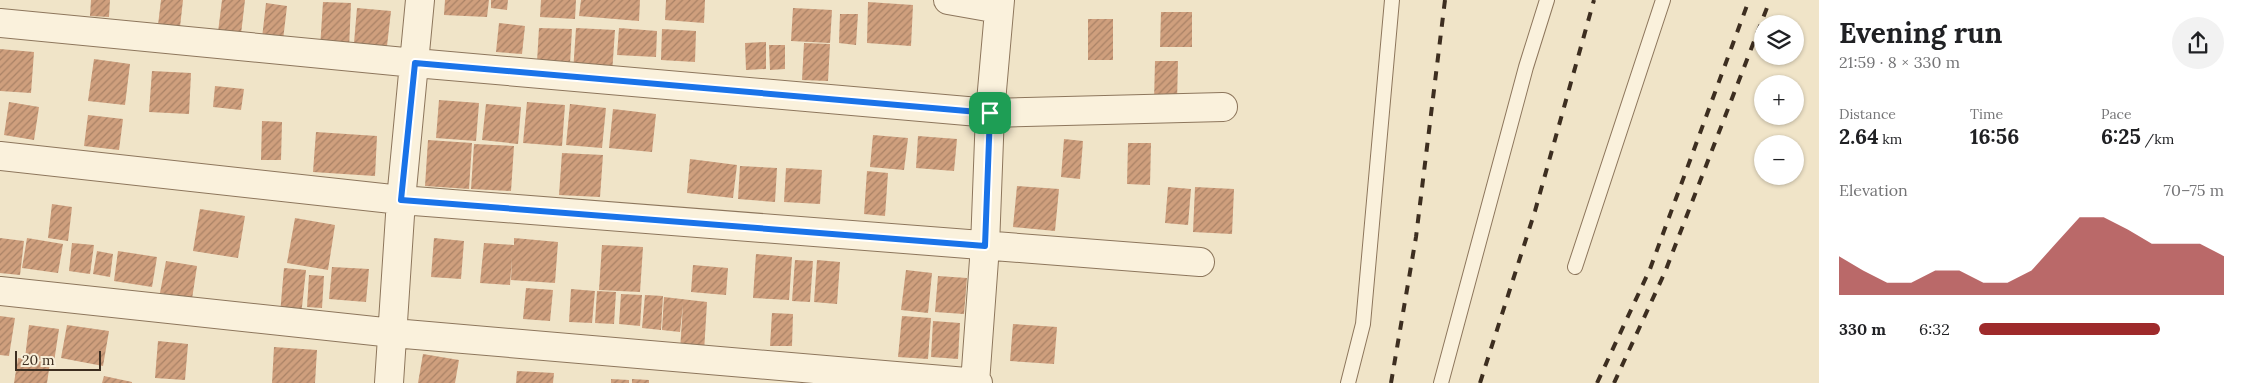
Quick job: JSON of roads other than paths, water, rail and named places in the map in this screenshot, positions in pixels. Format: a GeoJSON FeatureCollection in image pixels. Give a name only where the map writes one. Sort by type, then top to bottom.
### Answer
{"type":"FeatureCollection","features":[{"type":"Feature","properties":{"kind":"street"},"geometry":{"type":"LineString","coordinates":[[389,383],[401,200],[420,0]]}},
{"type":"Feature","properties":{"kind":"street"},"geometry":{"type":"LineString","coordinates":[[0,291],[393,333],[976,383],[985,246],[990,113],[1000,4],[948,0]]}},
{"type":"Feature","properties":{"kind":"street"},"geometry":{"type":"LineString","coordinates":[[0,23],[415,63],[990,113],[1223,108]]}},
{"type":"Feature","properties":{"kind":"street"},"geometry":{"type":"LineString","coordinates":[[0,156],[401,200],[1200,262]]}},
{"type":"Feature","properties":{"kind":"lane"},"geometry":{"type":"LineString","coordinates":[[1348,383],[1363,324],[1392,0]]}},
{"type":"Feature","properties":{"kind":"lane"},"geometry":{"type":"LineString","coordinates":[[1441,383],[1526,67],[1548,0]]}},
{"type":"Feature","properties":{"kind":"lane"},"geometry":{"type":"LineString","coordinates":[[1575,267],[1663,0]]}},
{"type":"Feature","properties":{"kind":"railway"},"geometry":{"type":"LineString","coordinates":[[1391,383],[1416,237],[1445,0]]}},
{"type":"Feature","properties":{"kind":"railway"},"geometry":{"type":"LineString","coordinates":[[1480,383],[1535,211],[1594,0]]}},
{"type":"Feature","properties":{"kind":"railway"},"geometry":{"type":"LineString","coordinates":[[1597,383],[1650,269],[1749,0]]}},
{"type":"Feature","properties":{"kind":"railway"},"geometry":{"type":"LineString","coordinates":[[1614,383],[1665,272],[1770,0]]}}]}
